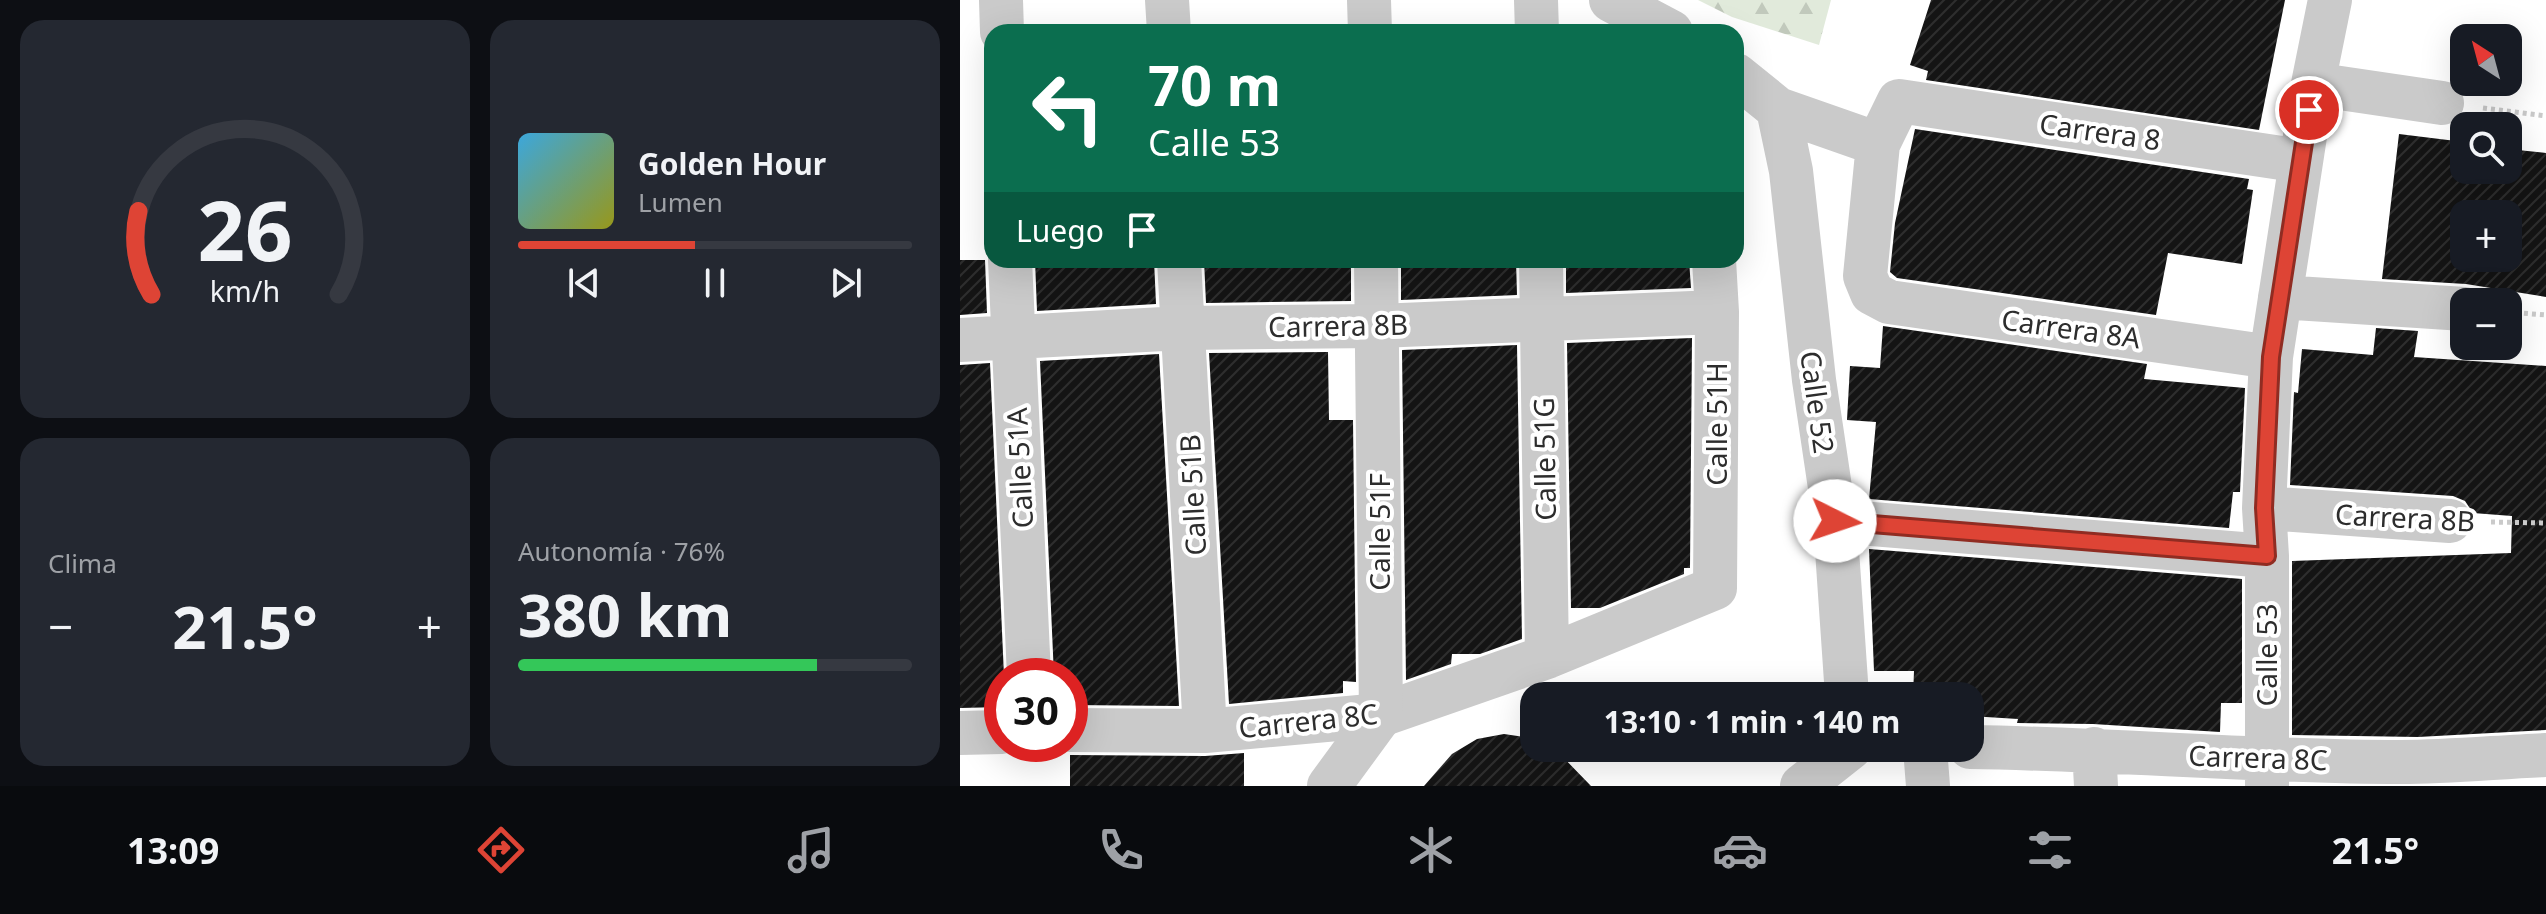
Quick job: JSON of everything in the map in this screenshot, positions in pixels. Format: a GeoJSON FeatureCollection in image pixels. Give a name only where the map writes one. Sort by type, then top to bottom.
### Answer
{"type":"FeatureCollection","features":[{"type":"Feature","properties":{"kind":"street"},"geometry":{"type":"LineString","coordinates":[[1001,0],[1002,24]]}},
{"type":"Feature","properties":{"kind":"street"},"geometry":{"type":"LineString","coordinates":[[1167,0],[1168,24]]}},
{"type":"Feature","properties":{"kind":"street"},"geometry":{"type":"LineString","coordinates":[[1369,0],[1370,24]]}},
{"type":"Feature","properties":{"kind":"street"},"geometry":{"type":"LineString","coordinates":[[1536,0],[1537,24]]}},
{"type":"Feature","properties":{"kind":"street"},"geometry":{"type":"LineString","coordinates":[[1611,0],[1656,24]]}},
{"type":"Feature","properties":{"kind":"street","name":"Calle 53"},"geometry":{"type":"LineString","coordinates":[[2266,773],[2267,556],[2264,508],[2271,357],[2313,84],[2330,0]]}},
{"type":"Feature","properties":{"kind":"street"},"geometry":{"type":"LineString","coordinates":[[1744,81],[1778,109],[1878,144]]}},
{"type":"Feature","properties":{"kind":"street"},"geometry":{"type":"LineString","coordinates":[[2313,84],[2442,103]]}},
{"type":"Feature","properties":{"kind":"street","name":"Carrera 8"},"geometry":{"type":"LineString","coordinates":[[1878,144],[1899,101],[2301,161]]}},
{"type":"Feature","properties":{"kind":"street","name":"Calle 52"},"geometry":{"type":"LineString","coordinates":[[1778,109],[1791,171],[1814,380],[1835,521],[1846,682]]}},
{"type":"Feature","properties":{"kind":"street","name":"Carrera 8A"},"geometry":{"type":"LineString","coordinates":[[1878,144],[1865,276],[1872,293],[1889,302],[2271,357]]}},
{"type":"Feature","properties":{"kind":"street","name":"Calle 51A"},"geometry":{"type":"LineString","coordinates":[[1010,268],[1028,658]]}},
{"type":"Feature","properties":{"kind":"street","name":"Calle 51B"},"geometry":{"type":"LineString","coordinates":[[1179,268],[1205,731]]}},
{"type":"Feature","properties":{"kind":"street","name":"Calle 51F"},"geometry":{"type":"LineString","coordinates":[[1376,268],[1381,715]]}},
{"type":"Feature","properties":{"kind":"street","name":"Calle 51G"},"geometry":{"type":"LineString","coordinates":[[1541,268],[1547,657]]}},
{"type":"Feature","properties":{"kind":"street","name":"Calle 51H"},"geometry":{"type":"LineString","coordinates":[[1714,268],[1717,312],[1715,588]]}},
{"type":"Feature","properties":{"kind":"street"},"geometry":{"type":"LineString","coordinates":[[2280,297],[2450,308]]}},
{"type":"Feature","properties":{"kind":"street","name":"Carrera 8B"},"geometry":{"type":"LineString","coordinates":[[960,340],[1182,328],[1378,326],[1717,312]]}},
{"type":"Feature","properties":{"kind":"street","name":"Carrera 8B"},"geometry":{"type":"LineString","coordinates":[[2264,508],[2450,521]]}},
{"type":"Feature","properties":{"kind":"street"},"geometry":{"type":"LineString","coordinates":[[1835,521],[2267,556]]}},
{"type":"Feature","properties":{"kind":"street","name":"Carrera 8C"},"geometry":{"type":"LineString","coordinates":[[1088,730],[1205,731],[1381,715],[1547,657],[1715,588]]}},
{"type":"Feature","properties":{"kind":"street"},"geometry":{"type":"LineString","coordinates":[[1329,786],[1381,715]]}},
{"type":"Feature","properties":{"kind":"street"},"geometry":{"type":"LineString","coordinates":[[960,733],[984,732]]}},
{"type":"Feature","properties":{"kind":"street","name":"Carrera 8C"},"geometry":{"type":"LineString","coordinates":[[1984,749],[2095,768],[2266,773],[2546,755]]}},
{"type":"Feature","properties":{"kind":"street"},"geometry":{"type":"LineString","coordinates":[[1802,786],[1832,762]]}},
{"type":"Feature","properties":{"kind":"street"},"geometry":{"type":"LineString","coordinates":[[1926,762],[1928,786]]}},
{"type":"Feature","properties":{"kind":"path"},"geometry":{"type":"LineString","coordinates":[[2442,103],[2546,116]]}},
{"type":"Feature","properties":{"kind":"path"},"geometry":{"type":"LineString","coordinates":[[2522,313],[2546,315]]}},
{"type":"Feature","properties":{"kind":"path","name":"Carrera 8B"},"geometry":{"type":"LineString","coordinates":[[2450,521],[2546,523]]}},
{"type":"Feature","properties":{"kind":"green space"},"geometry":{"type":"Polygon","coordinates":[[[1698,0],[1831,0],[1819,45],[1732,17],[1698,0]]]}},
{"type":"Feature","properties":{"kind":"building"},"geometry":{"type":"Polygon","coordinates":[[[1931,0],[2285,0],[2259,130],[1926,80],[1928,71],[1910,65],[1931,0]]]}},
{"type":"Feature","properties":{"kind":"building"},"geometry":{"type":"Polygon","coordinates":[[[1915,129],[2249,179],[2247,189],[2253,190],[2242,264],[2168,253],[2156,315],[1897,278],[1890,272],[1895,223],[1915,129]]]}},
{"type":"Feature","properties":{"kind":"building"},"geometry":{"type":"Polygon","coordinates":[[[2399,134],[2450,140],[2450,184],[2522,184],[2522,150],[2546,153],[2546,297],[2522,293],[2522,288],[2382,279],[2399,134]]]}},
{"type":"Feature","properties":{"kind":"building"},"geometry":{"type":"Polygon","coordinates":[[[960,260],[984,260],[987,313],[960,315],[960,260]]]}},
{"type":"Feature","properties":{"kind":"building"},"geometry":{"type":"Polygon","coordinates":[[[1035,268],[1154,268],[1156,304],[1037,311],[1035,268]]]}},
{"type":"Feature","properties":{"kind":"building"},"geometry":{"type":"Polygon","coordinates":[[[1204,268],[1351,268],[1351,301],[1206,303],[1204,268]]]}},
{"type":"Feature","properties":{"kind":"building"},"geometry":{"type":"Polygon","coordinates":[[[1401,268],[1516,268],[1517,295],[1401,300],[1401,268]]]}},
{"type":"Feature","properties":{"kind":"building"},"geometry":{"type":"Polygon","coordinates":[[[1566,268],[1690,268],[1691,288],[1566,293],[1566,268]]]}},
{"type":"Feature","properties":{"kind":"building"},"geometry":{"type":"Polygon","coordinates":[[[1883,326],[2147,364],[2144,379],[2245,388],[2240,492],[2233,492],[2229,528],[1869,499],[1876,422],[1847,420],[1850,366],[1880,368],[1883,326]]]}},
{"type":"Feature","properties":{"kind":"building"},"geometry":{"type":"Polygon","coordinates":[[[2376,328],[2418,331],[2414,357],[2546,366],[2546,730],[2418,737],[2292,735],[2292,561],[2511,553],[2512,516],[2473,513],[2465,501],[2453,496],[2290,485],[2294,392],[2298,393],[2302,349],[2373,355],[2376,328]]]}},
{"type":"Feature","properties":{"kind":"building"},"geometry":{"type":"Polygon","coordinates":[[[1692,338],[1690,568],[1684,568],[1684,574],[1600,608],[1571,608],[1567,343],[1692,338]]]}},
{"type":"Feature","properties":{"kind":"building"},"geometry":{"type":"Polygon","coordinates":[[[1517,345],[1522,639],[1480,654],[1452,654],[1451,664],[1406,680],[1402,350],[1517,345]]]}},
{"type":"Feature","properties":{"kind":"building"},"geometry":{"type":"Polygon","coordinates":[[[1328,352],[1329,420],[1353,420],[1356,682],[1343,681],[1343,693],[1229,704],[1209,353],[1328,352]]]}},
{"type":"Feature","properties":{"kind":"building"},"geometry":{"type":"Polygon","coordinates":[[[1159,354],[1179,706],[1088,705],[1088,658],[1053,658],[1040,361],[1159,354]]]}},
{"type":"Feature","properties":{"kind":"building"},"geometry":{"type":"Polygon","coordinates":[[[990,363],[1003,658],[984,658],[984,707],[960,708],[960,365],[990,363]]]}},
{"type":"Feature","properties":{"kind":"building"},"geometry":{"type":"Polygon","coordinates":[[[1869,549],[2242,579],[2242,703],[2221,703],[2220,732],[2017,723],[2018,719],[1984,717],[1984,682],[1914,682],[1914,671],[1874,671],[1869,549]]]}},
{"type":"Feature","properties":{"kind":"building"},"geometry":{"type":"Polygon","coordinates":[[[1504,734],[1520,736],[1520,762],[1568,762],[1591,786],[1424,786],[1452,754],[1477,739],[1504,734]]]}},
{"type":"Feature","properties":{"kind":"building"},"geometry":{"type":"Polygon","coordinates":[[[1244,753],[1244,786],[1070,786],[1070,762],[1088,762],[1088,755],[1205,756],[1244,753]]]}},
{"type":"Feature","properties":{"kind":"route"},"geometry":{"type":"LineString","coordinates":[[1835,521],[2267,556],[2264,508],[2271,357],[2309,110]]}}]}
